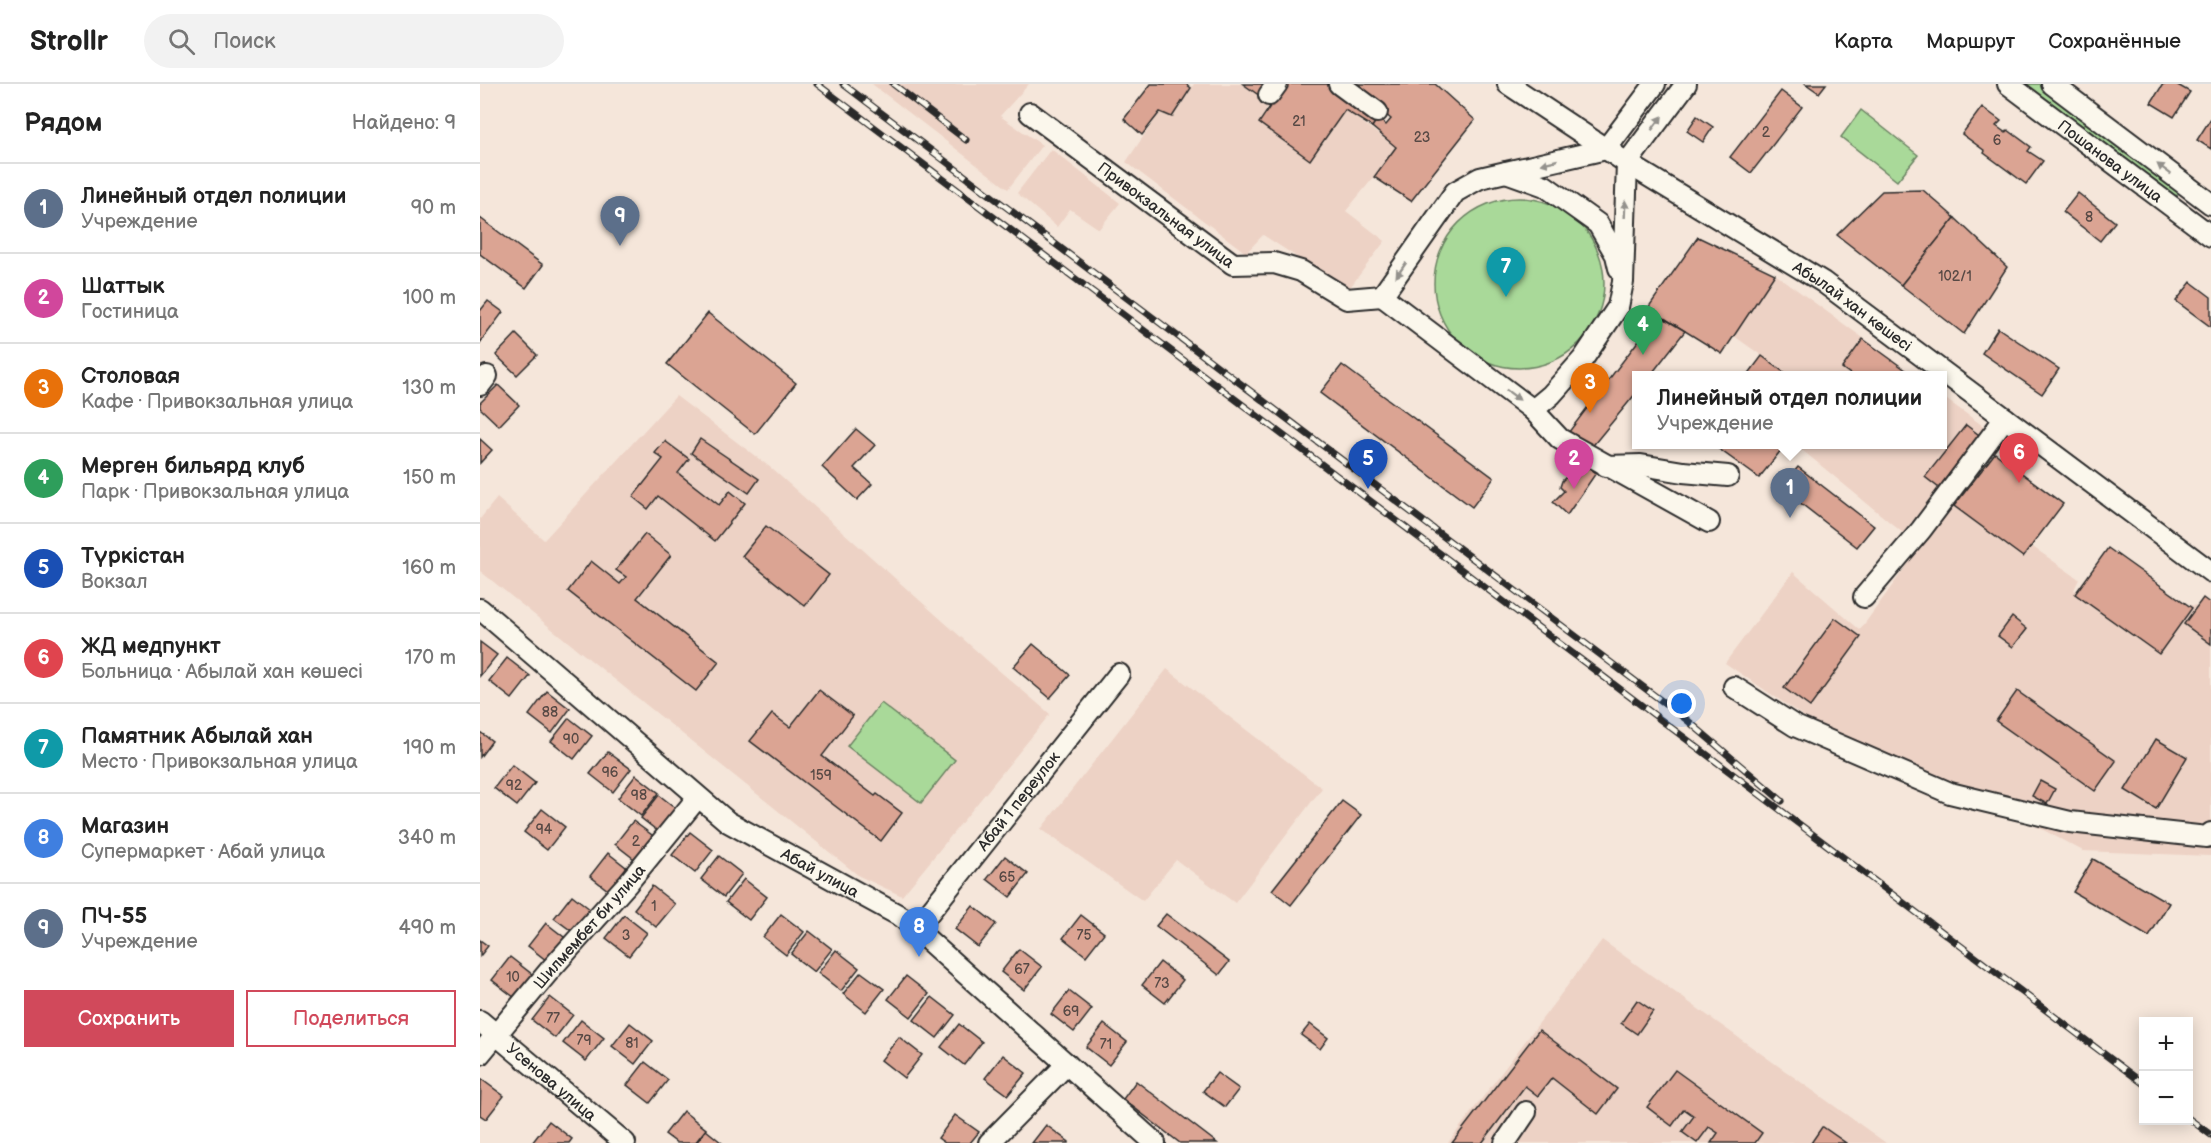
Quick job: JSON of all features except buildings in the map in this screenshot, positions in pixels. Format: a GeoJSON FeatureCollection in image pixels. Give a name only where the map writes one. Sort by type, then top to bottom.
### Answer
{"type":"FeatureCollection","features":[{"type":"Feature","properties":{"kind":"street"},"geometry":{"type":"LineString","coordinates":[[1339,84],[1377,112]]}},
{"type":"Feature","properties":{"kind":"street","name":"Абылай хан көшесі"},"geometry":{"type":"LineString","coordinates":[[1508,84],[1627,163],[1823,282],[1942,371]]}},
{"type":"Feature","properties":{"kind":"street"},"geometry":{"type":"LineString","coordinates":[[1655,84],[1606,148],[1480,178],[1455,192],[1382,296],[1533,410],[1560,439],[1709,522]]}},
{"type":"Feature","properties":{"kind":"street"},"geometry":{"type":"LineString","coordinates":[[1533,410],[1551,395],[1584,359],[1618,307],[1623,282],[1627,163],[1686,84]]}},
{"type":"Feature","properties":{"kind":"street","name":"Пошанова улица"},"geometry":{"type":"LineString","coordinates":[[2008,84],[2211,236]]}},
{"type":"Feature","properties":{"kind":"street","name":"Пошанова улица"},"geometry":{"type":"LineString","coordinates":[[2052,84],[2211,204]]}},
{"type":"Feature","properties":{"kind":"street","name":"Привокзальная улица"},"geometry":{"type":"LineString","coordinates":[[1030,113],[1233,264],[1274,263],[1301,271],[1347,299],[1382,296]]}},
{"type":"Feature","properties":{"kind":"street"},"geometry":{"type":"LineString","coordinates":[[1506,172],[1545,186],[1599,224],[1616,255],[1623,282]]}},
{"type":"Feature","properties":{"kind":"street"},"geometry":{"type":"LineString","coordinates":[[2175,209],[2190,188]]}},
{"type":"Feature","properties":{"kind":"street","name":"Абылай хан көшесі"},"geometry":{"type":"LineString","coordinates":[[1947,375],[2211,572]]}},
{"type":"Feature","properties":{"kind":"street"},"geometry":{"type":"LineString","coordinates":[[1864,597],[1921,530],[2005,418]]}},
{"type":"Feature","properties":{"kind":"street"},"geometry":{"type":"LineString","coordinates":[[1606,466],[1641,465],[1728,476]]}},
{"type":"Feature","properties":{"kind":"street","name":"Абай улица"},"geometry":{"type":"LineString","coordinates":[[480,609],[728,822],[902,917],[1155,1143]]}},
{"type":"Feature","properties":{"kind":"street","name":"Абай 1 переулок"},"geometry":{"type":"LineString","coordinates":[[916,929],[1119,674]]}},
{"type":"Feature","properties":{"kind":"street"},"geometry":{"type":"LineString","coordinates":[[1734,687],[1795,726],[1950,793],[2070,822],[2207,837],[2211,833]]}},
{"type":"Feature","properties":{"kind":"street","name":"Шилмембет би улица"},"geometry":{"type":"LineString","coordinates":[[480,1054],[550,970],[628,883],[698,797]]}},
{"type":"Feature","properties":{"kind":"street","name":"Усенова улица"},"geometry":{"type":"LineString","coordinates":[[480,1021],[625,1143]]}},
{"type":"Feature","properties":{"kind":"street"},"geometry":{"type":"LineString","coordinates":[[989,1143],[1067,1064]]}},
{"type":"Feature","properties":{"kind":"street"},"geometry":{"type":"LineString","coordinates":[[1505,1143],[1526,1112]]}},
{"type":"Feature","properties":{"kind":"shaded area"},"geometry":{"type":"Polygon","coordinates":[[[872,84],[1029,84],[1000,116],[1042,145],[1008,189],[872,84]]]}},
{"type":"Feature","properties":{"kind":"shaded area"},"geometry":{"type":"Polygon","coordinates":[[[1194,84],[1243,84],[1270,103],[1259,123],[1345,110],[1396,147],[1346,211],[1385,241],[1348,290],[1263,235],[1246,253],[1126,162],[1160,112],[1172,117],[1194,84]]]}},
{"type":"Feature","properties":{"kind":"shaded area"},"geometry":{"type":"Polygon","coordinates":[[[1051,149],[1120,203],[1099,229],[1070,209],[1057,227],[1017,193],[1051,149]]]}},
{"type":"Feature","properties":{"kind":"shaded area"},"geometry":{"type":"Polygon","coordinates":[[[1775,274],[1908,371],[1783,371],[1734,336],[1775,274]]]}},
{"type":"Feature","properties":{"kind":"shaded area"},"geometry":{"type":"Polygon","coordinates":[[[676,396],[771,468],[1050,714],[902,896],[859,876],[480,571],[480,519],[497,498],[544,540],[676,396]]]}},
{"type":"Feature","properties":{"kind":"shaded area"},"geometry":{"type":"Polygon","coordinates":[[[1947,400],[1986,428],[1903,533],[1801,449],[1947,449],[1947,400]]]}},
{"type":"Feature","properties":{"kind":"shaded area"},"geometry":{"type":"Polygon","coordinates":[[[1958,495],[2079,579],[2074,590],[2156,646],[2185,605],[2211,606],[2211,856],[2083,851],[1960,786],[1812,722],[1725,663],[1793,572],[1860,630],[1958,495]]]}},
{"type":"Feature","properties":{"kind":"shaded area"},"geometry":{"type":"Polygon","coordinates":[[[1167,669],[1322,788],[1235,903],[1176,860],[1143,901],[1041,829],[1167,669]]]}},
{"type":"Feature","properties":{"kind":"shaded area"},"geometry":{"type":"Polygon","coordinates":[[[1602,940],[1886,1143],[1448,1143],[1602,940]]]}},
{"type":"Feature","properties":{"kind":"green space"},"geometry":{"type":"Polygon","coordinates":[[[2018,84],[2041,84],[2179,188],[2177,196],[2171,199],[2018,84]]]}},
{"type":"Feature","properties":{"kind":"green space"},"geometry":{"type":"Polygon","coordinates":[[[1861,110],[1918,155],[1897,181],[1841,137],[1861,110]]]}},
{"type":"Feature","properties":{"kind":"green space"},"geometry":{"type":"Polygon","coordinates":[[[1519,198],[1551,205],[1566,212],[1579,223],[1590,236],[1597,251],[1604,283],[1597,315],[1590,330],[1579,343],[1566,354],[1551,361],[1519,368],[1487,361],[1472,354],[1459,343],[1448,330],[1441,315],[1434,283],[1441,251],[1448,236],[1459,223],[1472,212],[1487,205],[1519,198]]]}},
{"type":"Feature","properties":{"kind":"green space"},"geometry":{"type":"Polygon","coordinates":[[[881,703],[955,760],[921,803],[847,746],[881,703]]]}},
{"type":"Feature","properties":{"kind":"railway"},"geometry":{"type":"LineString","coordinates":[[817,84],[2139,1080]]}},
{"type":"Feature","properties":{"kind":"railway"},"geometry":{"type":"LineString","coordinates":[[843,84],[1687,720],[1782,801]]}},
{"type":"Feature","properties":{"kind":"railway"},"geometry":{"type":"LineString","coordinates":[[893,84],[966,140]]}},
{"type":"Feature","properties":{"kind":"railway"},"geometry":{"type":"LineString","coordinates":[[2193,1122],[2211,1135]]}},
{"type":"Feature","properties":{"kind":"place","name":"ПЧ-55"},"geometry":{"type":"Point","coordinates":[620,246]}},
{"type":"Feature","properties":{"kind":"place","name":"Памятник Абылай хан"},"geometry":{"type":"Point","coordinates":[1506,297]}},
{"type":"Feature","properties":{"kind":"place","name":"Мерген бильярд клуб"},"geometry":{"type":"Point","coordinates":[1643,355]}},
{"type":"Feature","properties":{"kind":"place","name":"Столовая"},"geometry":{"type":"Point","coordinates":[1590,413]}},
{"type":"Feature","properties":{"kind":"place","name":"ЖД медпункт"},"geometry":{"type":"Point","coordinates":[2019,483]}},
{"type":"Feature","properties":{"kind":"place","name":"Түркістан"},"geometry":{"type":"Point","coordinates":[1368,489]}},
{"type":"Feature","properties":{"kind":"place","name":"Шаттык"},"geometry":{"type":"Point","coordinates":[1574,489]}},
{"type":"Feature","properties":{"kind":"place","name":"Линейный отдел полиции"},"geometry":{"type":"Point","coordinates":[1790,518]}},
{"type":"Feature","properties":{"kind":"place","name":"Магазин"},"geometry":{"type":"Point","coordinates":[919,957]}}]}
